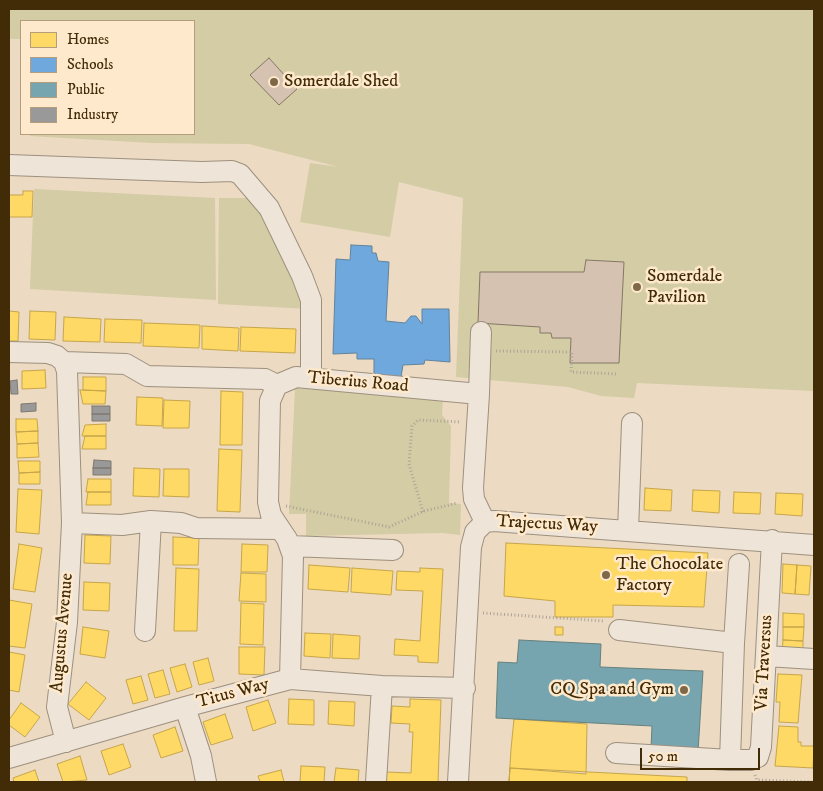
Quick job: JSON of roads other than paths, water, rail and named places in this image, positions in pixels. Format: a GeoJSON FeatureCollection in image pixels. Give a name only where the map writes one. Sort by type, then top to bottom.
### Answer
{"type":"FeatureCollection","features":[{"type":"Feature","properties":{"kind":"street"},"geometry":{"type":"LineString","coordinates":[[9,165],[202,172],[232,171],[240,174],[268,208],[302,276],[311,300],[311,378]]}},
{"type":"Feature","properties":{"kind":"street"},"geometry":{"type":"LineString","coordinates":[[481,341],[473,488],[474,499],[485,522]]}},
{"type":"Feature","properties":{"kind":"street"},"geometry":{"type":"LineString","coordinates":[[9,352],[48,353],[57,356],[64,362],[126,364],[147,376],[265,379],[277,385],[270,401],[268,502],[271,515],[290,546],[293,556],[290,680]]}},
{"type":"Feature","properties":{"kind":"street","name":"Augustus Avenue"},"geometry":{"type":"LineString","coordinates":[[64,362],[67,371],[72,523],[67,622],[57,707],[66,742]]}},
{"type":"Feature","properties":{"kind":"street","name":"Tiberius Road"},"geometry":{"type":"LineString","coordinates":[[277,385],[296,378],[311,378],[479,394]]}},
{"type":"Feature","properties":{"kind":"street"},"geometry":{"type":"LineString","coordinates":[[628,530],[632,423]]}},
{"type":"Feature","properties":{"kind":"street"},"geometry":{"type":"LineString","coordinates":[[72,523],[122,525],[151,521],[181,523],[196,528],[279,529]]}},
{"type":"Feature","properties":{"kind":"street"},"geometry":{"type":"LineString","coordinates":[[145,631],[151,521]]}},
{"type":"Feature","properties":{"kind":"street","name":"Trajectus Way"},"geometry":{"type":"LineString","coordinates":[[458,782],[465,688],[471,548],[475,532],[485,522],[494,521],[772,540],[814,545]]}},
{"type":"Feature","properties":{"kind":"street","name":"Via Traversus"},"geometry":{"type":"LineString","coordinates":[[730,760],[751,760],[758,757],[761,747],[772,540]]}},
{"type":"Feature","properties":{"kind":"street"},"geometry":{"type":"LineString","coordinates":[[290,546],[392,550]]}},
{"type":"Feature","properties":{"kind":"street"},"geometry":{"type":"LineString","coordinates":[[616,753],[730,760],[739,564]]}},
{"type":"Feature","properties":{"kind":"street"},"geometry":{"type":"LineString","coordinates":[[619,630],[734,643]]}},
{"type":"Feature","properties":{"kind":"street"},"geometry":{"type":"LineString","coordinates":[[766,656],[814,659]]}},
{"type":"Feature","properties":{"kind":"street","name":"Titus Way"},"geometry":{"type":"LineString","coordinates":[[9,758],[185,707],[290,680],[382,686],[465,688]]}},
{"type":"Feature","properties":{"kind":"street"},"geometry":{"type":"LineString","coordinates":[[376,782],[382,686]]}},
{"type":"Feature","properties":{"kind":"street"},"geometry":{"type":"LineString","coordinates":[[185,707],[201,756],[206,782]]}},
{"type":"Feature","properties":{"kind":"place","name":"Somerdale Shed"},"geometry":{"type":"Point","coordinates":[274,82]}},
{"type":"Feature","properties":{"kind":"place","name":"Somerdale Pavilion"},"geometry":{"type":"Point","coordinates":[637,287]}},
{"type":"Feature","properties":{"kind":"place","name":"The Chocolate Factory"},"geometry":{"type":"Point","coordinates":[606,575]}},
{"type":"Feature","properties":{"kind":"place","name":"CQ Spa and Gym"},"geometry":{"type":"Point","coordinates":[684,690]}}]}
